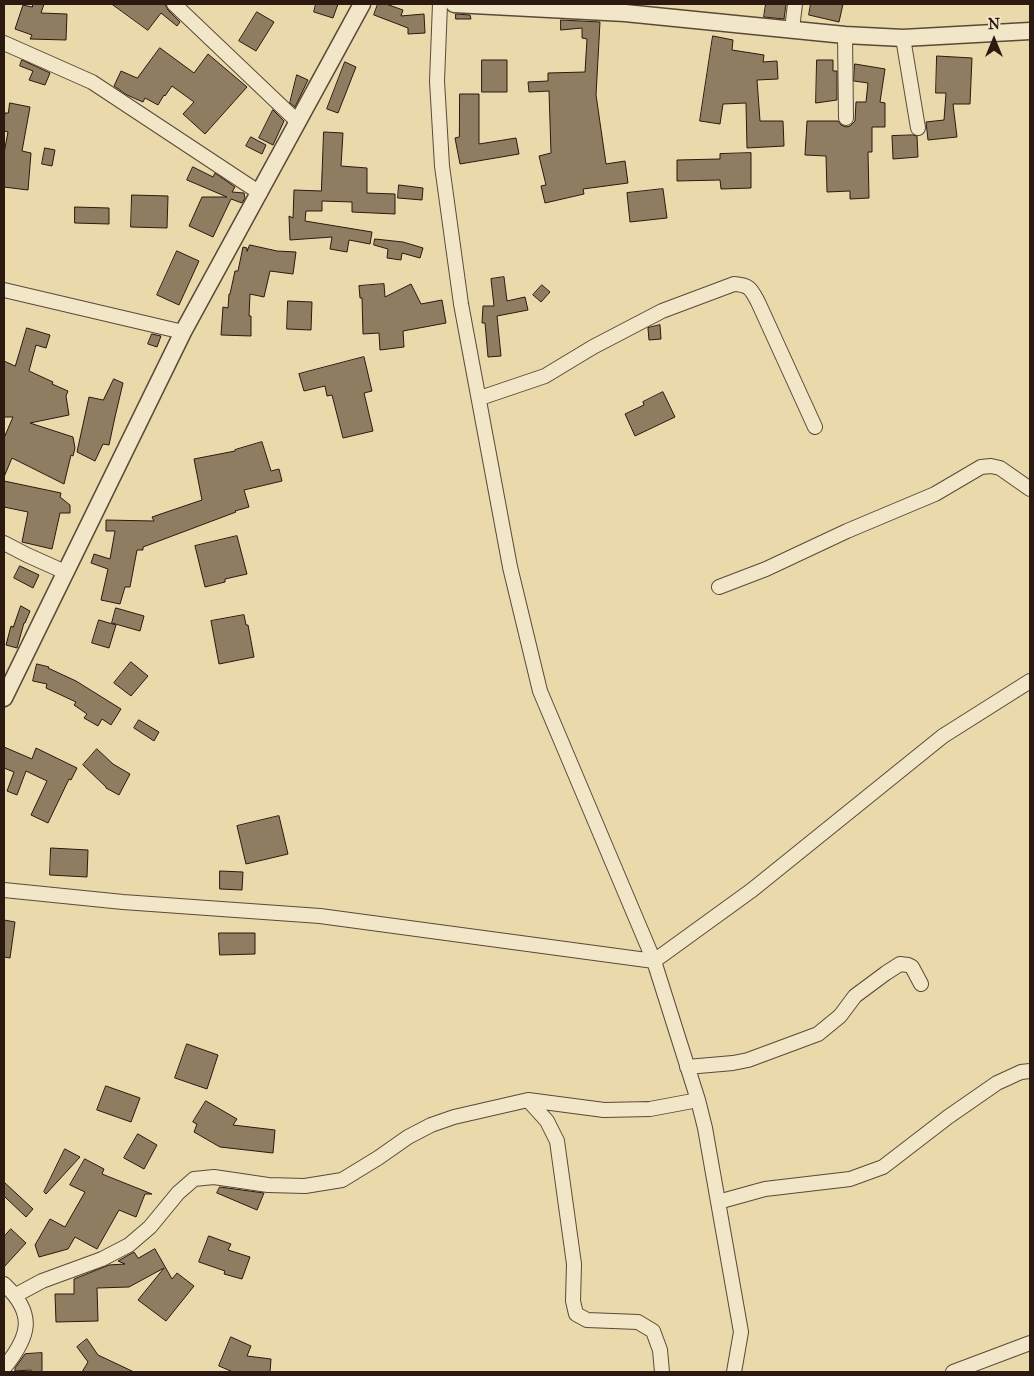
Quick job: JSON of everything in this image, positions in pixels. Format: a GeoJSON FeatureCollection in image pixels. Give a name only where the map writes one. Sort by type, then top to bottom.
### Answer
{"type":"FeatureCollection","features":[{"type":"Feature","properties":{"kind":"street"},"geometry":{"type":"LineString","coordinates":[[174,4],[298,122]]}},
{"type":"Feature","properties":{"kind":"street"},"geometry":{"type":"LineString","coordinates":[[4,698],[183,332],[362,4]]}},
{"type":"Feature","properties":{"kind":"street"},"geometry":{"type":"LineString","coordinates":[[440,4],[437,81],[442,166],[461,304],[510,567],[540,691],[654,961],[698,1100],[705,1128],[741,1332],[734,1372]]}},
{"type":"Feature","properties":{"kind":"street"},"geometry":{"type":"LineString","coordinates":[[454,4],[627,8],[845,35],[903,38],[1030,31]]}},
{"type":"Feature","properties":{"kind":"street"},"geometry":{"type":"LineString","coordinates":[[792,29],[795,4]]}},
{"type":"Feature","properties":{"kind":"street"},"geometry":{"type":"LineString","coordinates":[[845,35],[846,118]]}},
{"type":"Feature","properties":{"kind":"street"},"geometry":{"type":"LineString","coordinates":[[903,38],[918,128]]}},
{"type":"Feature","properties":{"kind":"street"},"geometry":{"type":"LineString","coordinates":[[4,42],[92,82],[260,193]]}},
{"type":"Feature","properties":{"kind":"street"},"geometry":{"type":"LineString","coordinates":[[480,398],[545,376],[593,347],[662,311],[734,284],[743,284],[750,288],[758,302],[815,427]]}},
{"type":"Feature","properties":{"kind":"street"},"geometry":{"type":"LineString","coordinates":[[4,290],[183,332]]}},
{"type":"Feature","properties":{"kind":"street"},"geometry":{"type":"LineString","coordinates":[[719,587],[766,569],[847,531],[934,494],[981,467],[991,466],[1000,468],[1030,489]]}},
{"type":"Feature","properties":{"kind":"street"},"geometry":{"type":"LineString","coordinates":[[4,543],[27,556],[65,572]]}},
{"type":"Feature","properties":{"kind":"street"},"geometry":{"type":"LineString","coordinates":[[4,890],[123,902],[320,916],[654,961],[752,890],[943,736],[1030,681]]}},
{"type":"Feature","properties":{"kind":"street"},"geometry":{"type":"LineString","coordinates":[[687,1067],[748,1060],[818,1034],[840,1016],[856,996],[886,972],[900,964],[912,967],[921,984]]}},
{"type":"Feature","properties":{"kind":"street"},"geometry":{"type":"LineString","coordinates":[[718,1202],[765,1189],[850,1179],[883,1166],[997,1083],[1021,1072],[1030,1071]]}},
{"type":"Feature","properties":{"kind":"street"},"geometry":{"type":"LineString","coordinates":[[16,1295],[42,1281],[102,1259],[129,1245],[150,1227],[178,1194],[194,1180],[214,1177],[268,1185],[305,1186],[342,1180],[430,1125],[454,1117],[528,1100],[604,1110],[650,1109],[698,1100]]}},
{"type":"Feature","properties":{"kind":"street"},"geometry":{"type":"LineString","coordinates":[[528,1100],[547,1122],[556,1141],[574,1264],[573,1302],[576,1314],[587,1320],[638,1322],[653,1332],[660,1350],[662,1372]]}},
{"type":"Feature","properties":{"kind":"street"},"geometry":{"type":"LineString","coordinates":[[4,1284],[16,1295],[26,1318],[25,1335],[18,1352],[4,1368]]}},
{"type":"Feature","properties":{"kind":"street"},"geometry":{"type":"LineString","coordinates":[[953,1372],[1030,1343]]}},
{"type":"Feature","properties":{"kind":"building"},"geometry":{"type":"Polygon","coordinates":[[[33,4],[44,4],[41,13],[67,14],[66,40],[30,39],[32,35],[15,29],[23,5],[32,7],[33,4]]]}},
{"type":"Feature","properties":{"kind":"building"},"geometry":{"type":"Polygon","coordinates":[[[112,4],[165,4],[168,10],[180,22],[177,26],[161,13],[148,30],[112,4]]]}},
{"type":"Feature","properties":{"kind":"building"},"geometry":{"type":"Polygon","coordinates":[[[316,4],[338,4],[333,18],[314,12],[316,4]]]}},
{"type":"Feature","properties":{"kind":"building"},"geometry":{"type":"Polygon","coordinates":[[[378,4],[386,4],[403,10],[401,16],[424,14],[425,33],[408,34],[408,28],[374,15],[378,4]]]}},
{"type":"Feature","properties":{"kind":"building"},"geometry":{"type":"Polygon","coordinates":[[[766,4],[786,4],[784,19],[764,17],[766,4]]]}},
{"type":"Feature","properties":{"kind":"building"},"geometry":{"type":"Polygon","coordinates":[[[811,4],[843,4],[839,22],[809,15],[811,4]]]}},
{"type":"Feature","properties":{"kind":"building"},"geometry":{"type":"Polygon","coordinates":[[[257,12],[274,22],[256,51],[239,41],[257,12]]]}},
{"type":"Feature","properties":{"kind":"building"},"geometry":{"type":"Polygon","coordinates":[[[456,14],[470,15],[471,19],[456,19],[456,14]]]}},
{"type":"Feature","properties":{"kind":"building"},"geometry":{"type":"Polygon","coordinates":[[[561,20],[600,22],[596,95],[606,164],[625,161],[628,183],[583,189],[584,194],[545,203],[541,186],[546,185],[539,156],[551,153],[549,91],[529,92],[528,82],[548,81],[548,73],[585,72],[587,39],[582,38],[582,28],[561,30],[561,20]]]}},
{"type":"Feature","properties":{"kind":"building"},"geometry":{"type":"Polygon","coordinates":[[[713,36],[733,40],[732,50],[764,55],[763,62],[777,61],[778,79],[757,80],[760,121],[783,121],[784,146],[747,148],[746,103],[723,104],[720,124],[700,121],[713,36]]]}},
{"type":"Feature","properties":{"kind":"building"},"geometry":{"type":"Polygon","coordinates":[[[160,48],[194,73],[208,54],[247,87],[205,134],[183,114],[194,102],[172,86],[158,105],[145,98],[143,102],[127,95],[114,86],[121,71],[137,78],[160,48]]]}},
{"type":"Feature","properties":{"kind":"building"},"geometry":{"type":"Polygon","coordinates":[[[937,56],[972,58],[970,104],[953,104],[957,137],[928,140],[926,122],[944,120],[946,93],[936,93],[937,56]]]}},
{"type":"Feature","properties":{"kind":"building"},"geometry":{"type":"Polygon","coordinates":[[[22,60],[50,73],[45,85],[29,80],[33,71],[20,66],[22,60]]]}},
{"type":"Feature","properties":{"kind":"building"},"geometry":{"type":"Polygon","coordinates":[[[482,60],[507,60],[507,92],[482,92],[482,60]]]}},
{"type":"Feature","properties":{"kind":"building"},"geometry":{"type":"Polygon","coordinates":[[[817,60],[833,60],[833,71],[837,71],[837,100],[816,103],[817,60]]]}},
{"type":"Feature","properties":{"kind":"building"},"geometry":{"type":"Polygon","coordinates":[[[345,62],[356,67],[338,113],[327,109],[345,62]]]}},
{"type":"Feature","properties":{"kind":"building"},"geometry":{"type":"Polygon","coordinates":[[[855,64],[885,69],[880,102],[885,103],[885,127],[872,127],[872,152],[868,152],[869,198],[850,199],[850,191],[827,192],[826,156],[805,155],[807,121],[838,121],[841,125],[850,126],[855,121],[856,102],[866,102],[868,83],[854,81],[855,64]]]}},
{"type":"Feature","properties":{"kind":"building"},"geometry":{"type":"Polygon","coordinates":[[[297,75],[308,80],[295,107],[290,103],[297,75]]]}},
{"type":"Feature","properties":{"kind":"building"},"geometry":{"type":"Polygon","coordinates":[[[460,94],[479,94],[479,144],[516,138],[519,154],[460,164],[455,138],[459,137],[460,94]]]}},
{"type":"Feature","properties":{"kind":"building"},"geometry":{"type":"Polygon","coordinates":[[[10,103],[30,107],[22,151],[31,153],[28,190],[4,187],[4,153],[8,132],[4,131],[4,120],[10,103]]]}},
{"type":"Feature","properties":{"kind":"building"},"geometry":{"type":"Polygon","coordinates":[[[273,110],[284,121],[273,145],[259,138],[273,110]]]}},
{"type":"Feature","properties":{"kind":"building"},"geometry":{"type":"Polygon","coordinates":[[[324,132],[343,133],[341,166],[367,168],[367,193],[395,194],[395,214],[352,212],[352,202],[322,201],[322,211],[306,211],[305,221],[372,232],[370,244],[349,240],[347,252],[330,249],[332,237],[290,240],[289,216],[293,218],[294,190],[321,191],[324,132]]]}},
{"type":"Feature","properties":{"kind":"building"},"geometry":{"type":"Polygon","coordinates":[[[892,136],[917,136],[918,157],[893,159],[892,136]]]}},
{"type":"Feature","properties":{"kind":"building"},"geometry":{"type":"Polygon","coordinates":[[[251,137],[266,145],[262,154],[246,146],[251,137]]]}},
{"type":"Feature","properties":{"kind":"building"},"geometry":{"type":"Polygon","coordinates":[[[45,148],[55,150],[52,166],[42,164],[45,148]]]}},
{"type":"Feature","properties":{"kind":"building"},"geometry":{"type":"Polygon","coordinates":[[[751,153],[751,188],[721,189],[720,180],[677,181],[677,160],[720,159],[720,154],[751,153]]]}},
{"type":"Feature","properties":{"kind":"building"},"geometry":{"type":"Polygon","coordinates":[[[193,167],[213,177],[215,173],[235,187],[232,192],[244,193],[245,198],[242,203],[231,199],[213,237],[189,226],[202,197],[227,197],[187,180],[193,167]]]}},
{"type":"Feature","properties":{"kind":"building"},"geometry":{"type":"Polygon","coordinates":[[[399,185],[423,188],[422,200],[398,198],[399,185]]]}},
{"type":"Feature","properties":{"kind":"building"},"geometry":{"type":"Polygon","coordinates":[[[663,189],[667,218],[630,222],[627,193],[663,189]]]}},
{"type":"Feature","properties":{"kind":"building"},"geometry":{"type":"Polygon","coordinates":[[[132,195],[168,196],[167,228],[131,227],[132,195]]]}},
{"type":"Feature","properties":{"kind":"building"},"geometry":{"type":"Polygon","coordinates":[[[75,207],[109,208],[109,224],[75,223],[75,207]]]}},
{"type":"Feature","properties":{"kind":"building"},"geometry":{"type":"Polygon","coordinates":[[[375,239],[403,242],[423,248],[420,258],[402,253],[401,260],[387,258],[388,249],[374,245],[375,239]]]}},
{"type":"Feature","properties":{"kind":"building"},"geometry":{"type":"Polygon","coordinates":[[[250,245],[277,251],[296,252],[293,274],[270,271],[264,297],[250,294],[249,316],[251,316],[251,336],[221,335],[223,307],[228,308],[229,294],[235,271],[238,271],[243,247],[247,248],[247,251],[250,245]]]}},
{"type":"Feature","properties":{"kind":"building"},"geometry":{"type":"Polygon","coordinates":[[[177,251],[199,261],[179,305],[157,295],[177,251]]]}},
{"type":"Feature","properties":{"kind":"building"},"geometry":{"type":"Polygon","coordinates":[[[504,277],[507,301],[525,297],[528,310],[497,316],[501,356],[488,357],[485,323],[482,323],[483,306],[494,306],[491,279],[504,277]]]}},
{"type":"Feature","properties":{"kind":"building"},"geometry":{"type":"Polygon","coordinates":[[[384,284],[385,297],[411,284],[421,304],[442,300],[446,323],[403,331],[404,347],[380,350],[379,333],[363,334],[362,298],[360,298],[359,286],[384,284]]]}},
{"type":"Feature","properties":{"kind":"building"},"geometry":{"type":"Polygon","coordinates":[[[542,285],[550,292],[541,302],[533,295],[542,285]]]}},
{"type":"Feature","properties":{"kind":"building"},"geometry":{"type":"Polygon","coordinates":[[[288,301],[312,302],[311,330],[287,329],[288,301]]]}},
{"type":"Feature","properties":{"kind":"building"},"geometry":{"type":"Polygon","coordinates":[[[660,325],[661,339],[649,340],[648,328],[660,325]]]}},
{"type":"Feature","properties":{"kind":"building"},"geometry":{"type":"Polygon","coordinates":[[[27,328],[50,335],[46,348],[36,345],[29,371],[68,391],[66,396],[69,415],[30,423],[73,437],[75,448],[73,456],[71,455],[64,484],[12,458],[4,477],[4,438],[13,417],[4,417],[4,361],[15,366],[27,328]]]}},
{"type":"Feature","properties":{"kind":"building"},"geometry":{"type":"Polygon","coordinates":[[[152,334],[161,336],[157,347],[148,344],[152,334]]]}},
{"type":"Feature","properties":{"kind":"building"},"geometry":{"type":"Polygon","coordinates":[[[364,357],[372,391],[364,393],[373,431],[343,438],[332,395],[327,396],[325,386],[304,391],[299,374],[364,357]]]}},
{"type":"Feature","properties":{"kind":"building"},"geometry":{"type":"Polygon","coordinates":[[[114,379],[123,383],[109,445],[103,444],[95,461],[77,452],[89,397],[103,400],[114,379]]]}},
{"type":"Feature","properties":{"kind":"building"},"geometry":{"type":"Polygon","coordinates":[[[663,392],[675,417],[635,436],[625,414],[644,405],[643,402],[663,392]]]}},
{"type":"Feature","properties":{"kind":"building"},"geometry":{"type":"Polygon","coordinates":[[[262,442],[271,471],[279,469],[282,481],[244,490],[249,507],[143,547],[143,550],[137,550],[130,587],[125,587],[120,604],[101,600],[108,569],[91,563],[94,554],[110,559],[115,531],[106,531],[106,520],[154,521],[152,517],[202,500],[194,459],[235,451],[262,442]]]}},
{"type":"Feature","properties":{"kind":"building"},"geometry":{"type":"Polygon","coordinates":[[[4,481],[61,493],[60,497],[70,505],[70,513],[60,513],[52,549],[22,542],[28,512],[4,507],[4,481]]]}},
{"type":"Feature","properties":{"kind":"building"},"geometry":{"type":"Polygon","coordinates":[[[237,536],[247,574],[225,579],[225,582],[205,587],[195,546],[237,536]]]}},
{"type":"Feature","properties":{"kind":"building"},"geometry":{"type":"Polygon","coordinates":[[[20,566],[39,575],[33,588],[14,578],[20,566]]]}},
{"type":"Feature","properties":{"kind":"building"},"geometry":{"type":"Polygon","coordinates":[[[21,606],[30,611],[24,623],[17,648],[6,645],[11,626],[13,627],[21,606]]]}},
{"type":"Feature","properties":{"kind":"building"},"geometry":{"type":"Polygon","coordinates":[[[116,608],[144,616],[140,631],[112,623],[116,608]]]}},
{"type":"Feature","properties":{"kind":"building"},"geometry":{"type":"Polygon","coordinates":[[[244,615],[246,625],[248,625],[254,657],[219,664],[211,621],[244,615]]]}},
{"type":"Feature","properties":{"kind":"building"},"geometry":{"type":"Polygon","coordinates":[[[99,620],[116,625],[109,648],[92,643],[99,620]]]}},
{"type":"Feature","properties":{"kind":"building"},"geometry":{"type":"Polygon","coordinates":[[[131,662],[148,676],[131,696],[114,683],[131,662]]]}},
{"type":"Feature","properties":{"kind":"building"},"geometry":{"type":"Polygon","coordinates":[[[37,664],[49,667],[76,681],[121,709],[111,725],[102,719],[98,726],[84,718],[87,714],[74,705],[76,702],[46,688],[47,684],[33,681],[37,664]]]}},
{"type":"Feature","properties":{"kind":"building"},"geometry":{"type":"Polygon","coordinates":[[[139,720],[159,732],[154,741],[134,728],[139,720]]]}},
{"type":"Feature","properties":{"kind":"building"},"geometry":{"type":"Polygon","coordinates":[[[4,747],[32,759],[36,748],[77,768],[71,780],[69,779],[48,823],[31,815],[47,781],[26,771],[17,795],[7,791],[14,772],[4,768],[4,747]]]}},
{"type":"Feature","properties":{"kind":"building"},"geometry":{"type":"Polygon","coordinates":[[[97,749],[113,764],[130,774],[119,795],[106,788],[83,765],[97,749]]]}},
{"type":"Feature","properties":{"kind":"building"},"geometry":{"type":"Polygon","coordinates":[[[279,816],[288,854],[246,864],[237,826],[279,816]]]}},
{"type":"Feature","properties":{"kind":"building"},"geometry":{"type":"Polygon","coordinates":[[[51,848],[88,850],[87,877],[50,875],[51,848]]]}},
{"type":"Feature","properties":{"kind":"building"},"geometry":{"type":"Polygon","coordinates":[[[220,871],[243,872],[242,890],[220,889],[220,871]]]}},
{"type":"Feature","properties":{"kind":"building"},"geometry":{"type":"Polygon","coordinates":[[[4,920],[15,922],[10,958],[4,957],[4,920]]]}},
{"type":"Feature","properties":{"kind":"building"},"geometry":{"type":"Polygon","coordinates":[[[219,933],[255,933],[255,954],[220,955],[219,933]]]}},
{"type":"Feature","properties":{"kind":"building"},"geometry":{"type":"Polygon","coordinates":[[[187,1044],[218,1055],[207,1089],[175,1078],[187,1044]]]}},
{"type":"Feature","properties":{"kind":"building"},"geometry":{"type":"Polygon","coordinates":[[[106,1086],[140,1098],[131,1122],[97,1110],[106,1086]]]}},
{"type":"Feature","properties":{"kind":"building"},"geometry":{"type":"Polygon","coordinates":[[[206,1101],[237,1119],[233,1125],[275,1130],[273,1153],[220,1147],[194,1132],[197,1124],[193,1122],[206,1101]]]}},
{"type":"Feature","properties":{"kind":"building"},"geometry":{"type":"Polygon","coordinates":[[[138,1134],[157,1145],[144,1169],[124,1158],[138,1134]]]}},
{"type":"Feature","properties":{"kind":"building"},"geometry":{"type":"Polygon","coordinates":[[[65,1149],[80,1157],[46,1194],[44,1192],[65,1149]]]}},
{"type":"Feature","properties":{"kind":"building"},"geometry":{"type":"Polygon","coordinates":[[[85,1159],[104,1169],[102,1174],[152,1194],[145,1194],[136,1217],[119,1210],[97,1249],[75,1237],[68,1249],[39,1257],[35,1245],[50,1219],[65,1227],[85,1192],[70,1185],[85,1159]]]}},
{"type":"Feature","properties":{"kind":"building"},"geometry":{"type":"Polygon","coordinates":[[[4,1182],[33,1209],[26,1217],[4,1196],[4,1182]]]}},
{"type":"Feature","properties":{"kind":"building"},"geometry":{"type":"Polygon","coordinates":[[[220,1187],[264,1193],[257,1210],[217,1193],[220,1187]]]}},
{"type":"Feature","properties":{"kind":"building"},"geometry":{"type":"Polygon","coordinates":[[[11,1229],[26,1243],[4,1267],[4,1237],[11,1229]]]}},
{"type":"Feature","properties":{"kind":"building"},"geometry":{"type":"Polygon","coordinates":[[[209,1236],[231,1244],[228,1250],[250,1257],[242,1279],[224,1274],[225,1271],[199,1262],[209,1236]]]}},
{"type":"Feature","properties":{"kind":"building"},"geometry":{"type":"Polygon","coordinates":[[[155,1249],[172,1279],[177,1273],[194,1286],[166,1321],[138,1300],[164,1268],[129,1287],[97,1288],[98,1321],[56,1322],[55,1294],[74,1294],[74,1279],[109,1265],[125,1264],[118,1261],[134,1252],[138,1258],[155,1249]]]}},
{"type":"Feature","properties":{"kind":"building"},"geometry":{"type":"Polygon","coordinates":[[[231,1337],[251,1346],[247,1356],[271,1359],[270,1372],[233,1372],[219,1366],[231,1337]]]}},
{"type":"Feature","properties":{"kind":"building"},"geometry":{"type":"Polygon","coordinates":[[[87,1339],[98,1355],[134,1372],[82,1372],[88,1362],[77,1347],[87,1339]]]}},
{"type":"Feature","properties":{"kind":"building"},"geometry":{"type":"Polygon","coordinates":[[[42,1353],[42,1372],[31,1372],[31,1370],[15,1371],[15,1368],[25,1354],[42,1353]]]}}]}
